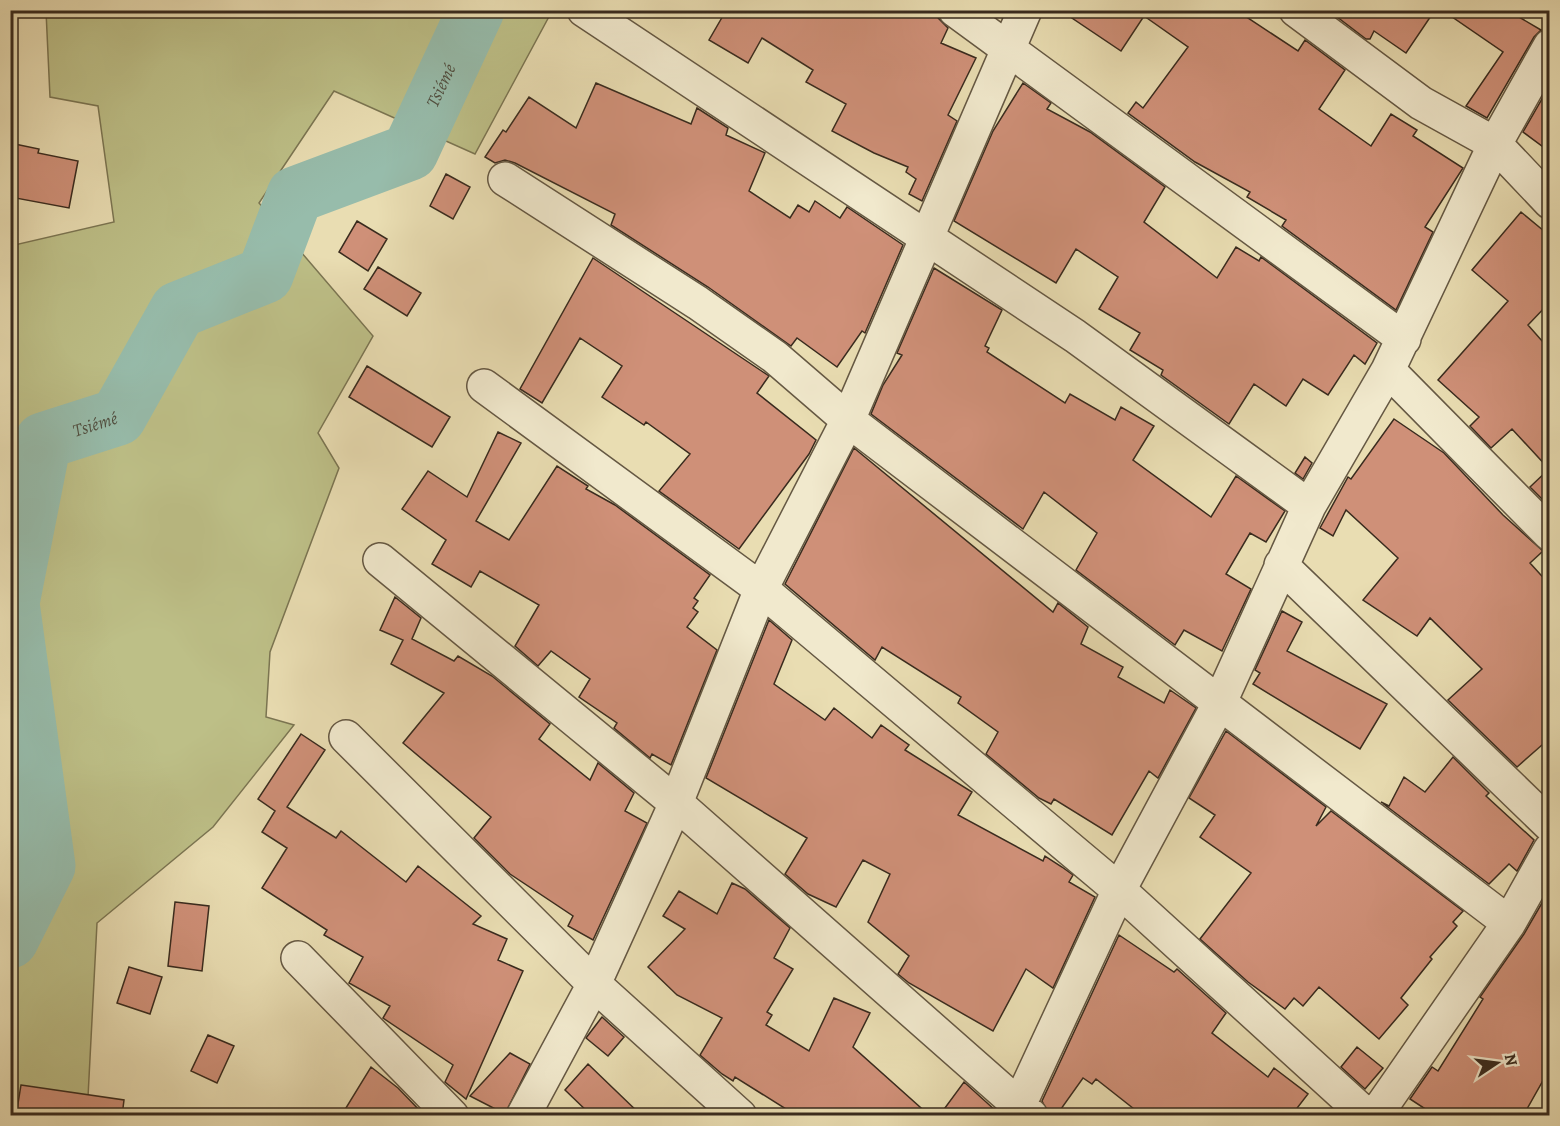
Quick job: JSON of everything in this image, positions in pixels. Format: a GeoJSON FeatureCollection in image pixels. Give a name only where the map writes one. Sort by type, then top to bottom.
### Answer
{"type":"FeatureCollection","features":[{"type":"Feature","properties":{"kind":"street"},"geometry":{"type":"LineString","coordinates":[[584,10],[1075,336],[1309,506]]}},
{"type":"Feature","properties":{"kind":"street"},"geometry":{"type":"LineString","coordinates":[[955,10],[1404,339]]}},
{"type":"Feature","properties":{"kind":"street"},"geometry":{"type":"LineString","coordinates":[[523,1116],[594,984],[676,803],[761,589],[848,420],[1024,10]]}},
{"type":"Feature","properties":{"kind":"street"},"geometry":{"type":"LineString","coordinates":[[1296,10],[1421,103],[1495,144],[1550,202]]}},
{"type":"Feature","properties":{"kind":"street"},"geometry":{"type":"LineString","coordinates":[[380,560],[676,803],[1022,1112],[1119,890],[1220,702],[1309,506],[1388,370],[1495,144],[1550,46]]}},
{"type":"Feature","properties":{"kind":"street"},"geometry":{"type":"LineString","coordinates":[[505,179],[698,303],[775,357],[848,420],[1509,923]]}},
{"type":"Feature","properties":{"kind":"street"},"geometry":{"type":"LineString","coordinates":[[1388,370],[1550,534]]}},
{"type":"Feature","properties":{"kind":"street"},"geometry":{"type":"LineString","coordinates":[[484,386],[761,589],[1119,890],[1366,1116]]}},
{"type":"Feature","properties":{"kind":"street"},"geometry":{"type":"LineString","coordinates":[[1281,565],[1550,825]]}},
{"type":"Feature","properties":{"kind":"street"},"geometry":{"type":"LineString","coordinates":[[346,737],[594,984],[740,1116]]}},
{"type":"Feature","properties":{"kind":"street"},"geometry":{"type":"LineString","coordinates":[[1375,1116],[1509,923],[1550,850]]}},
{"type":"Feature","properties":{"kind":"street"},"geometry":{"type":"LineString","coordinates":[[298,958],[452,1116]]}},
{"type":"Feature","properties":{"kind":"green space"},"geometry":{"type":"Polygon","coordinates":[[[46,11],[552,11],[475,154],[334,91],[259,203],[373,336],[318,433],[339,468],[270,652],[266,717],[294,725],[213,827],[97,923],[88,1097],[81,1115],[11,1115],[11,885],[47,865],[11,603],[10,246],[114,222],[98,106],[50,97],[46,11]]]}},
{"type":"Feature","properties":{"kind":"building"},"geometry":{"type":"Polygon","coordinates":[[[719,10],[937,10],[938,18],[948,28],[941,43],[976,58],[948,115],[957,121],[922,201],[909,194],[916,179],[906,172],[908,167],[874,153],[832,131],[846,104],[806,82],[813,70],[762,38],[748,63],[709,40],[724,14],[719,10]]]}},
{"type":"Feature","properties":{"kind":"building"},"geometry":{"type":"Polygon","coordinates":[[[1060,10],[1236,10],[1298,51],[1305,40],[1345,70],[1319,109],[1371,146],[1391,114],[1417,130],[1413,136],[1463,168],[1425,227],[1433,232],[1396,310],[1282,226],[1286,220],[1247,197],[1250,192],[1195,162],[1128,113],[1136,102],[1143,108],[1188,47],[1144,16],[1121,51],[1060,10]]]}},
{"type":"Feature","properties":{"kind":"building"},"geometry":{"type":"Polygon","coordinates":[[[1328,10],[1435,10],[1406,53],[1374,31],[1370,39],[1366,39],[1328,10]]]}},
{"type":"Feature","properties":{"kind":"building"},"geometry":{"type":"Polygon","coordinates":[[[1442,10],[1507,10],[1541,30],[1534,37],[1487,118],[1466,106],[1503,52],[1442,10]]]}},
{"type":"Feature","properties":{"kind":"building"},"geometry":{"type":"Polygon","coordinates":[[[596,83],[691,124],[697,108],[728,128],[726,135],[765,153],[749,191],[790,218],[798,205],[809,212],[815,201],[840,218],[847,207],[903,245],[865,333],[862,331],[837,367],[797,338],[791,346],[708,287],[611,225],[615,214],[515,163],[505,160],[495,163],[485,157],[503,130],[506,132],[529,97],[576,128],[596,83]]]}},
{"type":"Feature","properties":{"kind":"building"},"geometry":{"type":"Polygon","coordinates":[[[1023,83],[1051,103],[1047,109],[1090,132],[1165,187],[1144,222],[1217,278],[1236,247],[1259,261],[1261,257],[1377,343],[1365,364],[1354,355],[1328,395],[1303,379],[1286,406],[1254,384],[1229,424],[1161,375],[1163,370],[1130,350],[1140,333],[1099,309],[1118,277],[1076,249],[1056,283],[954,221],[993,131],[1023,83]]]}},
{"type":"Feature","properties":{"kind":"building"},"geometry":{"type":"Polygon","coordinates":[[[1550,85],[1550,152],[1523,132],[1550,85]]]}},
{"type":"Feature","properties":{"kind":"building"},"geometry":{"type":"Polygon","coordinates":[[[10,143],[39,149],[38,153],[78,161],[69,208],[10,197],[10,143]]]}},
{"type":"Feature","properties":{"kind":"building"},"geometry":{"type":"Polygon","coordinates":[[[446,174],[470,187],[453,219],[430,206],[446,174]]]}},
{"type":"Feature","properties":{"kind":"building"},"geometry":{"type":"Polygon","coordinates":[[[1521,212],[1550,236],[1550,302],[1528,325],[1550,350],[1550,507],[1530,487],[1549,469],[1512,429],[1491,448],[1470,426],[1479,417],[1438,380],[1508,301],[1472,270],[1521,212]]]}},
{"type":"Feature","properties":{"kind":"building"},"geometry":{"type":"Polygon","coordinates":[[[357,221],[387,239],[368,271],[339,252],[357,221]]]}},
{"type":"Feature","properties":{"kind":"building"},"geometry":{"type":"Polygon","coordinates":[[[593,258],[769,376],[757,393],[816,440],[809,454],[739,549],[659,491],[690,454],[646,422],[644,425],[602,397],[622,366],[580,338],[542,403],[520,389],[593,258]]]}},
{"type":"Feature","properties":{"kind":"building"},"geometry":{"type":"Polygon","coordinates":[[[378,267],[421,293],[407,316],[364,289],[378,267]]]}},
{"type":"Feature","properties":{"kind":"building"},"geometry":{"type":"Polygon","coordinates":[[[934,268],[1002,310],[985,346],[989,348],[987,352],[1065,403],[1070,394],[1115,420],[1121,407],[1154,426],[1133,460],[1211,517],[1236,476],[1285,511],[1266,542],[1250,533],[1226,574],[1251,589],[1222,651],[1184,630],[1175,645],[1076,570],[1097,533],[1044,492],[1023,529],[871,414],[883,385],[902,355],[897,353],[934,268]]]}},
{"type":"Feature","properties":{"kind":"building"},"geometry":{"type":"Polygon","coordinates":[[[367,366],[450,417],[432,447],[349,397],[367,366]]]}},
{"type":"Feature","properties":{"kind":"building"},"geometry":{"type":"Polygon","coordinates":[[[1394,419],[1444,453],[1503,515],[1543,551],[1530,563],[1550,585],[1550,738],[1517,767],[1448,700],[1482,669],[1430,618],[1417,636],[1363,600],[1398,558],[1346,510],[1333,536],[1320,528],[1348,477],[1351,479],[1394,419]]]}},
{"type":"Feature","properties":{"kind":"building"},"geometry":{"type":"Polygon","coordinates":[[[498,432],[521,443],[476,521],[509,540],[557,466],[588,486],[586,489],[615,505],[710,575],[694,598],[698,601],[693,608],[698,612],[687,627],[717,650],[671,765],[652,754],[650,758],[614,728],[617,723],[579,697],[590,679],[551,651],[538,666],[515,646],[539,605],[480,571],[471,587],[432,564],[446,540],[402,509],[428,471],[467,497],[498,432]]]}},
{"type":"Feature","properties":{"kind":"building"},"geometry":{"type":"Polygon","coordinates":[[[854,448],[1053,612],[1058,603],[1088,627],[1081,644],[1123,667],[1118,677],[1164,703],[1170,690],[1196,708],[1158,778],[1149,771],[1112,835],[1054,799],[1051,804],[1039,798],[986,754],[998,732],[958,703],[961,697],[882,647],[875,660],[785,584],[854,448]]]}},
{"type":"Feature","properties":{"kind":"building"},"geometry":{"type":"Polygon","coordinates":[[[1305,457],[1312,463],[1303,479],[1295,473],[1305,457]]]}},
{"type":"Feature","properties":{"kind":"building"},"geometry":{"type":"Polygon","coordinates":[[[395,597],[421,618],[412,639],[454,661],[458,656],[492,676],[550,724],[539,739],[590,780],[598,763],[634,793],[625,811],[647,823],[593,940],[568,926],[573,916],[510,874],[474,838],[491,817],[403,743],[444,693],[391,664],[403,640],[380,630],[395,597]]]}},
{"type":"Feature","properties":{"kind":"building"},"geometry":{"type":"Polygon","coordinates":[[[1282,611],[1302,622],[1287,651],[1387,704],[1360,749],[1253,684],[1260,673],[1255,670],[1282,611]]]}},
{"type":"Feature","properties":{"kind":"building"},"geometry":{"type":"Polygon","coordinates":[[[769,620],[792,640],[774,684],[825,720],[834,708],[872,738],[881,725],[909,745],[905,750],[972,792],[958,815],[1043,861],[1045,856],[1073,875],[1069,882],[1095,897],[1053,988],[1026,969],[993,1031],[909,983],[898,974],[909,956],[868,922],[890,874],[863,860],[836,907],[808,894],[785,874],[807,838],[706,778],[769,620]]]}},
{"type":"Feature","properties":{"kind":"building"},"geometry":{"type":"Polygon","coordinates":[[[1226,731],[1326,807],[1316,826],[1331,811],[1463,911],[1453,922],[1457,926],[1430,957],[1432,959],[1401,998],[1408,1005],[1379,1039],[1319,987],[1303,1006],[1294,998],[1285,1009],[1248,982],[1200,939],[1251,873],[1200,837],[1215,815],[1189,798],[1226,731]]]}},
{"type":"Feature","properties":{"kind":"building"},"geometry":{"type":"Polygon","coordinates":[[[301,734],[325,750],[287,807],[336,838],[341,831],[406,882],[418,866],[481,916],[473,924],[507,939],[498,960],[523,971],[466,1099],[445,1082],[453,1065],[383,1018],[390,1006],[349,983],[363,957],[324,935],[327,930],[262,888],[287,848],[262,832],[275,811],[258,799],[301,734]]]}},
{"type":"Feature","properties":{"kind":"building"},"geometry":{"type":"Polygon","coordinates":[[[1453,757],[1489,793],[1486,796],[1534,840],[1517,871],[1509,864],[1489,884],[1381,802],[1389,806],[1404,777],[1425,792],[1453,757]]]}},
{"type":"Feature","properties":{"kind":"building"},"geometry":{"type":"Polygon","coordinates":[[[732,883],[745,889],[790,928],[774,958],[793,969],[767,1012],[772,1015],[766,1025],[809,1051],[834,998],[870,1013],[853,1047],[930,1116],[797,1116],[735,1077],[733,1081],[700,1055],[722,1018],[677,995],[648,967],[685,929],[663,916],[679,891],[717,914],[732,883]]]}},
{"type":"Feature","properties":{"kind":"building"},"geometry":{"type":"Polygon","coordinates":[[[1550,889],[1550,1068],[1523,1116],[1436,1116],[1410,1099],[1432,1067],[1438,1071],[1483,999],[1480,997],[1524,934],[1550,889]]]}},
{"type":"Feature","properties":{"kind":"building"},"geometry":{"type":"Polygon","coordinates":[[[175,902],[209,906],[202,971],[168,966],[175,902]]]}},
{"type":"Feature","properties":{"kind":"building"},"geometry":{"type":"Polygon","coordinates":[[[1119,935],[1174,972],[1177,969],[1226,1013],[1212,1033],[1268,1077],[1274,1068],[1308,1094],[1291,1116],[1143,1116],[1096,1079],[1092,1084],[1083,1078],[1056,1116],[1049,1115],[1042,1101],[1119,935]]]}},
{"type":"Feature","properties":{"kind":"building"},"geometry":{"type":"Polygon","coordinates":[[[129,967],[162,977],[150,1014],[117,1003],[129,967]]]}},
{"type":"Feature","properties":{"kind":"building"},"geometry":{"type":"Polygon","coordinates":[[[602,1017],[624,1037],[608,1056],[586,1038],[602,1017]]]}},
{"type":"Feature","properties":{"kind":"building"},"geometry":{"type":"Polygon","coordinates":[[[208,1035],[234,1046],[217,1083],[191,1071],[208,1035]]]}},
{"type":"Feature","properties":{"kind":"building"},"geometry":{"type":"Polygon","coordinates":[[[1357,1047],[1383,1068],[1365,1089],[1341,1067],[1357,1047]]]}},
{"type":"Feature","properties":{"kind":"building"},"geometry":{"type":"Polygon","coordinates":[[[510,1053],[530,1064],[505,1114],[470,1096],[510,1053]]]}},
{"type":"Feature","properties":{"kind":"building"},"geometry":{"type":"Polygon","coordinates":[[[588,1064],[642,1116],[592,1116],[565,1090],[588,1064]]]}},
{"type":"Feature","properties":{"kind":"building"},"geometry":{"type":"Polygon","coordinates":[[[371,1067],[398,1088],[425,1116],[341,1116],[371,1067]]]}},
{"type":"Feature","properties":{"kind":"building"},"geometry":{"type":"Polygon","coordinates":[[[964,1082],[996,1111],[996,1116],[939,1116],[964,1082]]]}},
{"type":"Feature","properties":{"kind":"building"},"geometry":{"type":"Polygon","coordinates":[[[21,1085],[124,1100],[122,1116],[16,1116],[21,1085]]]}},
{"type":"Feature","properties":{"kind":"waterway","name":"Tsiémé"},"geometry":{"type":"LineString","coordinates":[[10,940],[47,866],[11,603],[43,441],[118,417],[178,310],[265,275],[295,195],[410,152],[476,10]]}}]}
